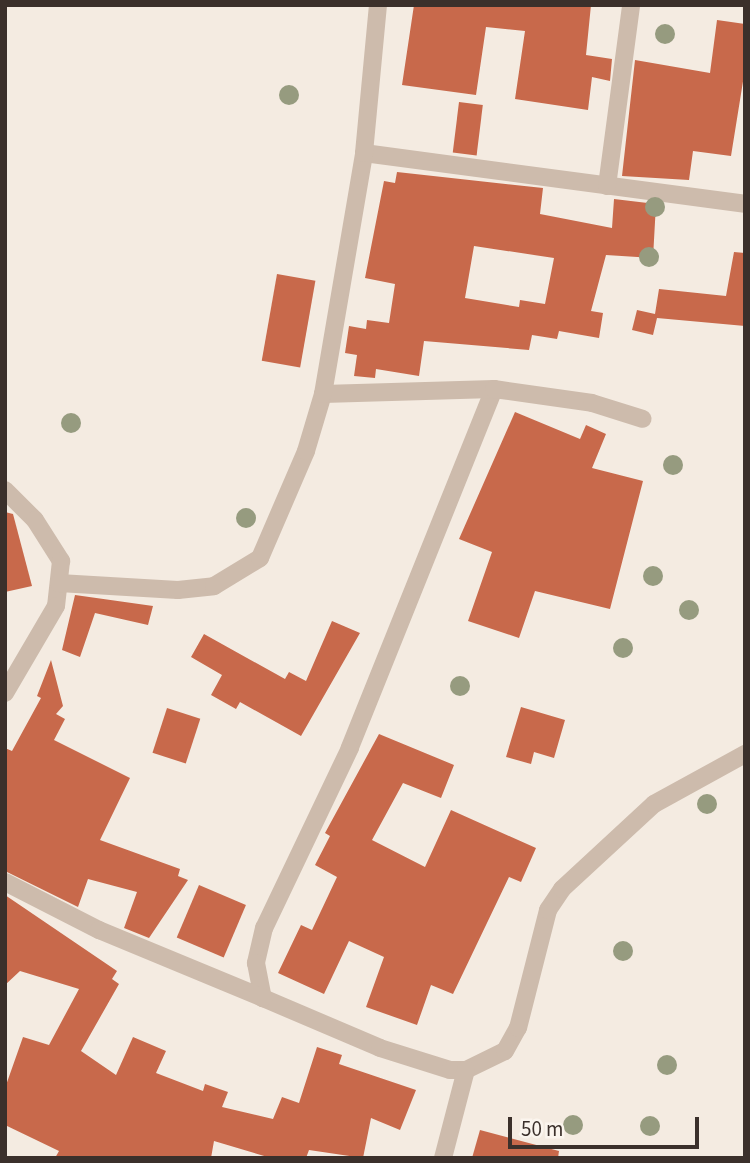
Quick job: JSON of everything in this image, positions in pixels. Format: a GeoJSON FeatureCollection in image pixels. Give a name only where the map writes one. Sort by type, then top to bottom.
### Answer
{"type":"FeatureCollection","features":[{"type":"Feature","properties":{"kind":"street"},"geometry":{"type":"LineString","coordinates":[[59,583],[190,589],[214,586],[260,558],[306,451],[323,394],[364,153],[378,5]]}},
{"type":"Feature","properties":{"kind":"street"},"geometry":{"type":"LineString","coordinates":[[607,186],[631,5]]}},
{"type":"Feature","properties":{"kind":"street"},"geometry":{"type":"LineString","coordinates":[[364,153],[745,204]]}},
{"type":"Feature","properties":{"kind":"street"},"geometry":{"type":"LineString","coordinates":[[323,394],[494,389],[592,403],[643,419]]}},
{"type":"Feature","properties":{"kind":"street"},"geometry":{"type":"LineString","coordinates":[[263,998],[256,963],[264,928],[349,748],[494,389]]}},
{"type":"Feature","properties":{"kind":"street"},"geometry":{"type":"LineString","coordinates":[[5,490],[34,520],[61,561],[55,606],[5,692]]}},
{"type":"Feature","properties":{"kind":"street"},"geometry":{"type":"LineString","coordinates":[[5,882],[99,930],[380,1048],[431,1065],[466,1070],[512,1042],[548,910],[562,888],[654,804],[745,754]]}},
{"type":"Feature","properties":{"kind":"street"},"geometry":{"type":"LineString","coordinates":[[443,1158],[466,1070]]}},
{"type":"Feature","properties":{"kind":"building"},"geometry":{"type":"Polygon","coordinates":[[[414,5],[591,5],[586,55],[612,59],[610,81],[592,77],[588,110],[515,99],[525,31],[486,27],[476,95],[402,85],[414,5]]]}},
{"type":"Feature","properties":{"kind":"building"},"geometry":{"type":"Polygon","coordinates":[[[717,20],[745,24],[745,69],[731,156],[693,151],[689,180],[622,176],[635,60],[710,73],[717,20]]]}},
{"type":"Feature","properties":{"kind":"building"},"geometry":{"type":"Polygon","coordinates":[[[459,102],[483,105],[477,156],[453,153],[459,102]]]}},
{"type":"Feature","properties":{"kind":"building"},"geometry":{"type":"Polygon","coordinates":[[[397,172],[543,188],[540,214],[612,228],[614,199],[656,204],[653,258],[606,255],[591,311],[603,313],[599,338],[559,331],[557,339],[532,335],[529,350],[424,341],[419,376],[376,369],[375,378],[354,376],[357,355],[345,353],[349,326],[366,329],[367,320],[389,323],[395,284],[365,278],[384,181],[395,183],[397,172]],[[474,246],[465,298],[519,307],[520,300],[545,304],[554,258],[474,246]]]}},
{"type":"Feature","properties":{"kind":"building"},"geometry":{"type":"Polygon","coordinates":[[[734,252],[745,253],[745,326],[657,318],[653,335],[632,330],[637,310],[655,314],[659,289],[726,296],[734,252]]]}},
{"type":"Feature","properties":{"kind":"building"},"geometry":{"type":"Polygon","coordinates":[[[277,274],[315,281],[300,367],[262,361],[277,274]]]}},
{"type":"Feature","properties":{"kind":"building"},"geometry":{"type":"Polygon","coordinates":[[[515,412],[580,439],[586,425],[606,434],[592,468],[643,481],[610,609],[535,591],[519,638],[468,621],[492,552],[459,539],[515,412]]]}},
{"type":"Feature","properties":{"kind":"building"},"geometry":{"type":"Polygon","coordinates":[[[5,512],[13,514],[32,586],[5,592],[5,512]]]}},
{"type":"Feature","properties":{"kind":"building"},"geometry":{"type":"Polygon","coordinates":[[[75,595],[153,606],[148,625],[95,613],[80,657],[62,650],[75,595]]]}},
{"type":"Feature","properties":{"kind":"building"},"geometry":{"type":"Polygon","coordinates":[[[332,621],[360,633],[301,736],[240,702],[236,709],[211,695],[222,675],[191,657],[204,634],[285,679],[289,672],[306,681],[332,621]]]}},
{"type":"Feature","properties":{"kind":"building"},"geometry":{"type":"Polygon","coordinates":[[[51,660],[63,706],[56,714],[65,719],[54,740],[130,778],[100,840],[180,869],[178,876],[188,880],[149,938],[124,928],[137,892],[88,879],[78,907],[5,871],[5,748],[12,751],[41,698],[37,696],[51,660]]]}},
{"type":"Feature","properties":{"kind":"building"},"geometry":{"type":"Polygon","coordinates":[[[521,707],[565,720],[554,758],[534,752],[531,764],[506,757],[521,707]]]}},
{"type":"Feature","properties":{"kind":"building"},"geometry":{"type":"Polygon","coordinates":[[[167,708],[200,719],[186,764],[152,753],[167,708]]]}},
{"type":"Feature","properties":{"kind":"building"},"geometry":{"type":"Polygon","coordinates":[[[379,734],[454,765],[441,798],[403,783],[372,840],[425,867],[451,810],[536,848],[521,882],[509,877],[453,994],[431,985],[417,1025],[366,1007],[384,957],[349,941],[324,994],[278,973],[301,925],[312,930],[337,877],[315,865],[330,836],[325,833],[379,734]]]}},
{"type":"Feature","properties":{"kind":"building"},"geometry":{"type":"Polygon","coordinates":[[[199,885],[246,905],[224,957],[177,937],[199,885]]]}},
{"type":"Feature","properties":{"kind":"building"},"geometry":{"type":"Polygon","coordinates":[[[5,895],[117,971],[112,979],[119,984],[81,1051],[116,1075],[133,1037],[166,1051],[156,1073],[203,1091],[205,1084],[228,1092],[222,1107],[273,1119],[282,1097],[299,1103],[317,1047],[342,1055],[339,1064],[416,1090],[400,1130],[371,1118],[363,1158],[309,1150],[306,1158],[271,1158],[214,1141],[211,1158],[55,1158],[59,1151],[5,1125],[5,1088],[23,1037],[49,1045],[79,989],[20,971],[5,985],[5,895]]]}},
{"type":"Feature","properties":{"kind":"building"},"geometry":{"type":"Polygon","coordinates":[[[480,1130],[559,1151],[558,1158],[472,1158],[480,1130]]]}}]}
